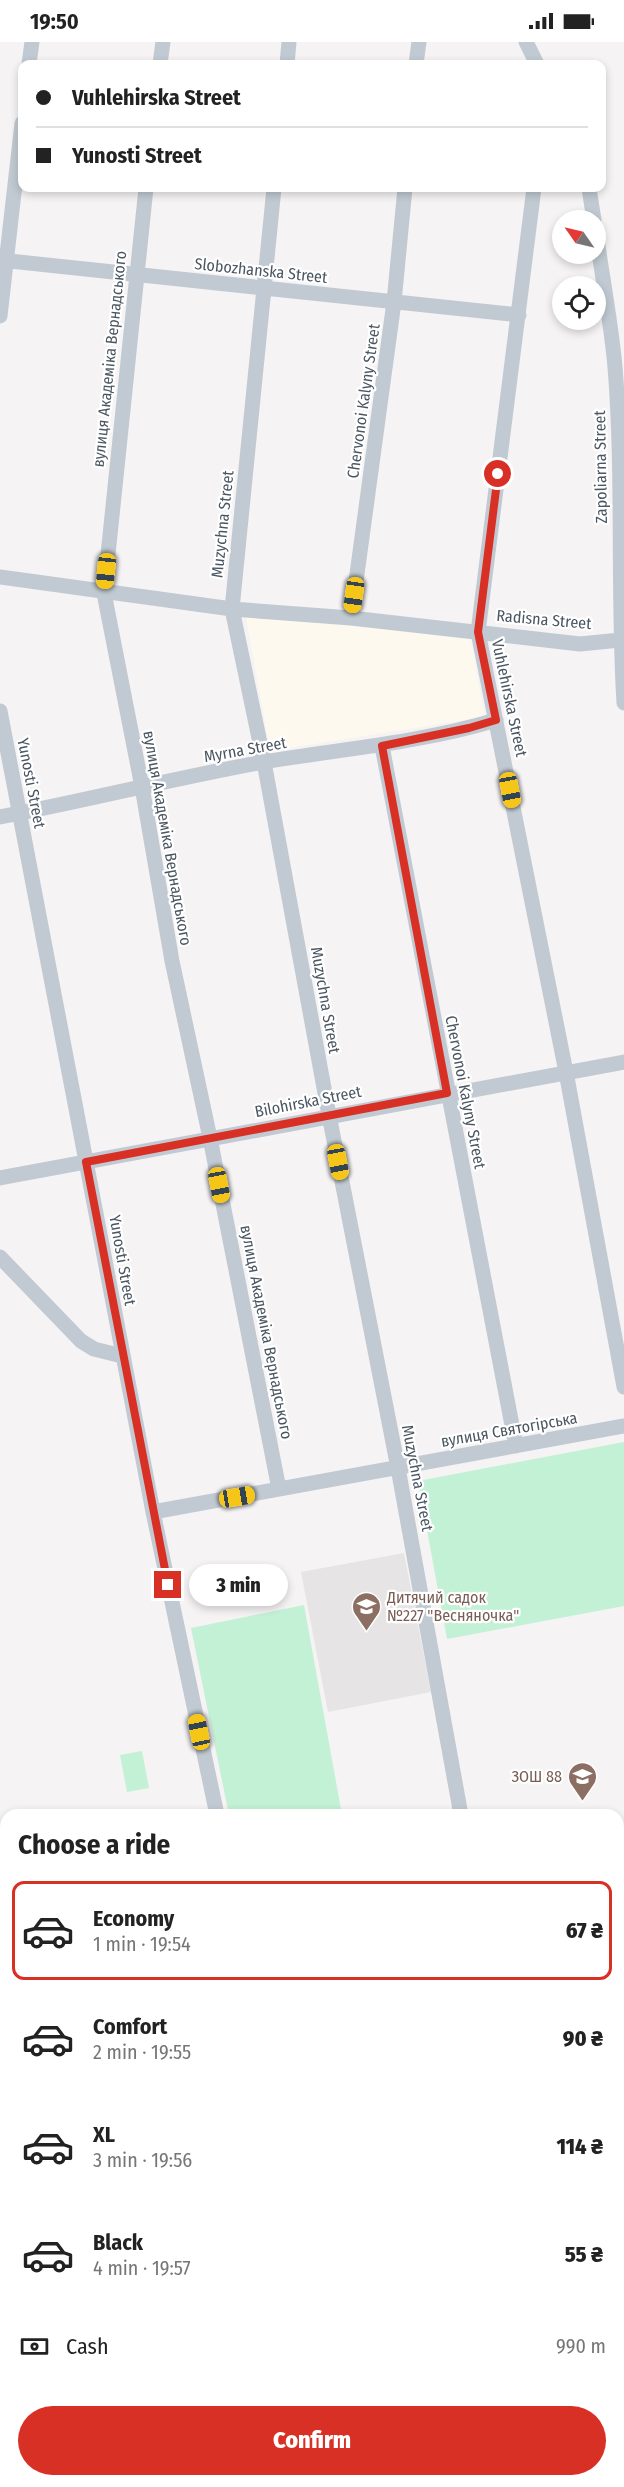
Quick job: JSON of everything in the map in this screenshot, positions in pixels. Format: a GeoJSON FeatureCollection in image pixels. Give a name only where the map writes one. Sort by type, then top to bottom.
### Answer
{"type":"FeatureCollection","features":[{"type":"Feature","properties":{"kind":"street"},"geometry":{"type":"LineString","coordinates":[[30,60],[32,42]]}},
{"type":"Feature","properties":{"kind":"street"},"geometry":{"type":"LineString","coordinates":[[161,60],[163,42]]}},
{"type":"Feature","properties":{"kind":"street"},"geometry":{"type":"LineString","coordinates":[[287,60],[289,42]]}},
{"type":"Feature","properties":{"kind":"street"},"geometry":{"type":"LineString","coordinates":[[416,60],[418,42]]}},
{"type":"Feature","properties":{"kind":"street"},"geometry":{"type":"LineString","coordinates":[[526,42],[535,60]]}},
{"type":"Feature","properties":{"kind":"street"},"geometry":{"type":"LineString","coordinates":[[0,316],[3,260],[18,152]]}},
{"type":"Feature","properties":{"kind":"street","name":"вулиця Академіка Вернадського"},"geometry":{"type":"LineString","coordinates":[[145,192],[135,275],[104,593],[142,787],[172,961],[210,1138],[279,1489]]}},
{"type":"Feature","properties":{"kind":"street","name":"Muzychna Street"},"geometry":{"type":"LineString","coordinates":[[274,192],[232,609],[264,762],[329,1115],[398,1468],[460,1809]]}},
{"type":"Feature","properties":{"kind":"street","name":"Chervonoi Kalyny Street"},"geometry":{"type":"LineString","coordinates":[[351,618],[394,302],[405,192]]}},
{"type":"Feature","properties":{"kind":"street","name":"Vuhlehirska Street"},"geometry":{"type":"LineString","coordinates":[[534,192],[478,632],[566,1072],[624,1387]]}},
{"type":"Feature","properties":{"kind":"street"},"geometry":{"type":"LineString","coordinates":[[590,192],[592,210]]}},
{"type":"Feature","properties":{"kind":"street","name":"Slobozhanska Street"},"geometry":{"type":"LineString","coordinates":[[3,260],[519,315]]}},
{"type":"Feature","properties":{"kind":"street","name":"Zapoliarna Street"},"geometry":{"type":"LineString","coordinates":[[601,264],[615,365],[620,462],[620,640],[624,703]]}},
{"type":"Feature","properties":{"kind":"street","name":"Radisna Street"},"geometry":{"type":"LineString","coordinates":[[0,577],[232,609],[351,618],[580,644],[620,640]]}},
{"type":"Feature","properties":{"kind":"street","name":"Yunosti Street"},"geometry":{"type":"LineString","coordinates":[[0,711],[122,1356],[216,1809]]}},
{"type":"Feature","properties":{"kind":"street","name":"Myrna Street"},"geometry":{"type":"LineString","coordinates":[[0,818],[264,762],[382,746],[496,720]]}},
{"type":"Feature","properties":{"kind":"street","name":"Chervonoi Kalyny Street"},"geometry":{"type":"LineString","coordinates":[[382,746],[516,1446]]}},
{"type":"Feature","properties":{"kind":"street","name":"Bilohirska Street"},"geometry":{"type":"LineString","coordinates":[[0,1178],[447,1093],[624,1062]]}},
{"type":"Feature","properties":{"kind":"street"},"geometry":{"type":"LineString","coordinates":[[0,1257],[81,1341],[94,1349],[122,1356]]}},
{"type":"Feature","properties":{"kind":"street","name":"вулиця Святогірська"},"geometry":{"type":"LineString","coordinates":[[153,1512],[624,1426]]}},
{"type":"Feature","properties":{"kind":"shaded area"},"geometry":{"type":"Polygon","coordinates":[[[246,617],[470,635],[485,717],[270,751],[246,617]]]}},
{"type":"Feature","properties":{"kind":"shaded area","name":"Дитячий садок №227 \"Весняночка\""},"geometry":{"type":"Polygon","coordinates":[[[404,1553],[431,1692],[328,1712],[301,1572],[404,1553]]]}},
{"type":"Feature","properties":{"kind":"green space"},"geometry":{"type":"Polygon","coordinates":[[[624,1442],[624,1606],[447,1639],[418,1481],[624,1442]]]}},
{"type":"Feature","properties":{"kind":"green space"},"geometry":{"type":"Polygon","coordinates":[[[304,1605],[341,1809],[228,1809],[191,1628],[304,1605]]]}},
{"type":"Feature","properties":{"kind":"green space"},"geometry":{"type":"Polygon","coordinates":[[[142,1751],[149,1788],[127,1792],[120,1755],[142,1751]]]}},
{"type":"Feature","properties":{"kind":"place","name":"Дитячий садок №227 \"Весняночка\""},"geometry":{"type":"Point","coordinates":[366,1632]}},
{"type":"Feature","properties":{"kind":"place","name":"ЗОШ 88"},"geometry":{"type":"Point","coordinates":[583,1802]}},
{"type":"Feature","properties":{"kind":"route"},"geometry":{"type":"LineString","coordinates":[[168,1585],[86,1162],[447,1093],[382,746],[496,720],[478,632],[498,474]]}}]}
